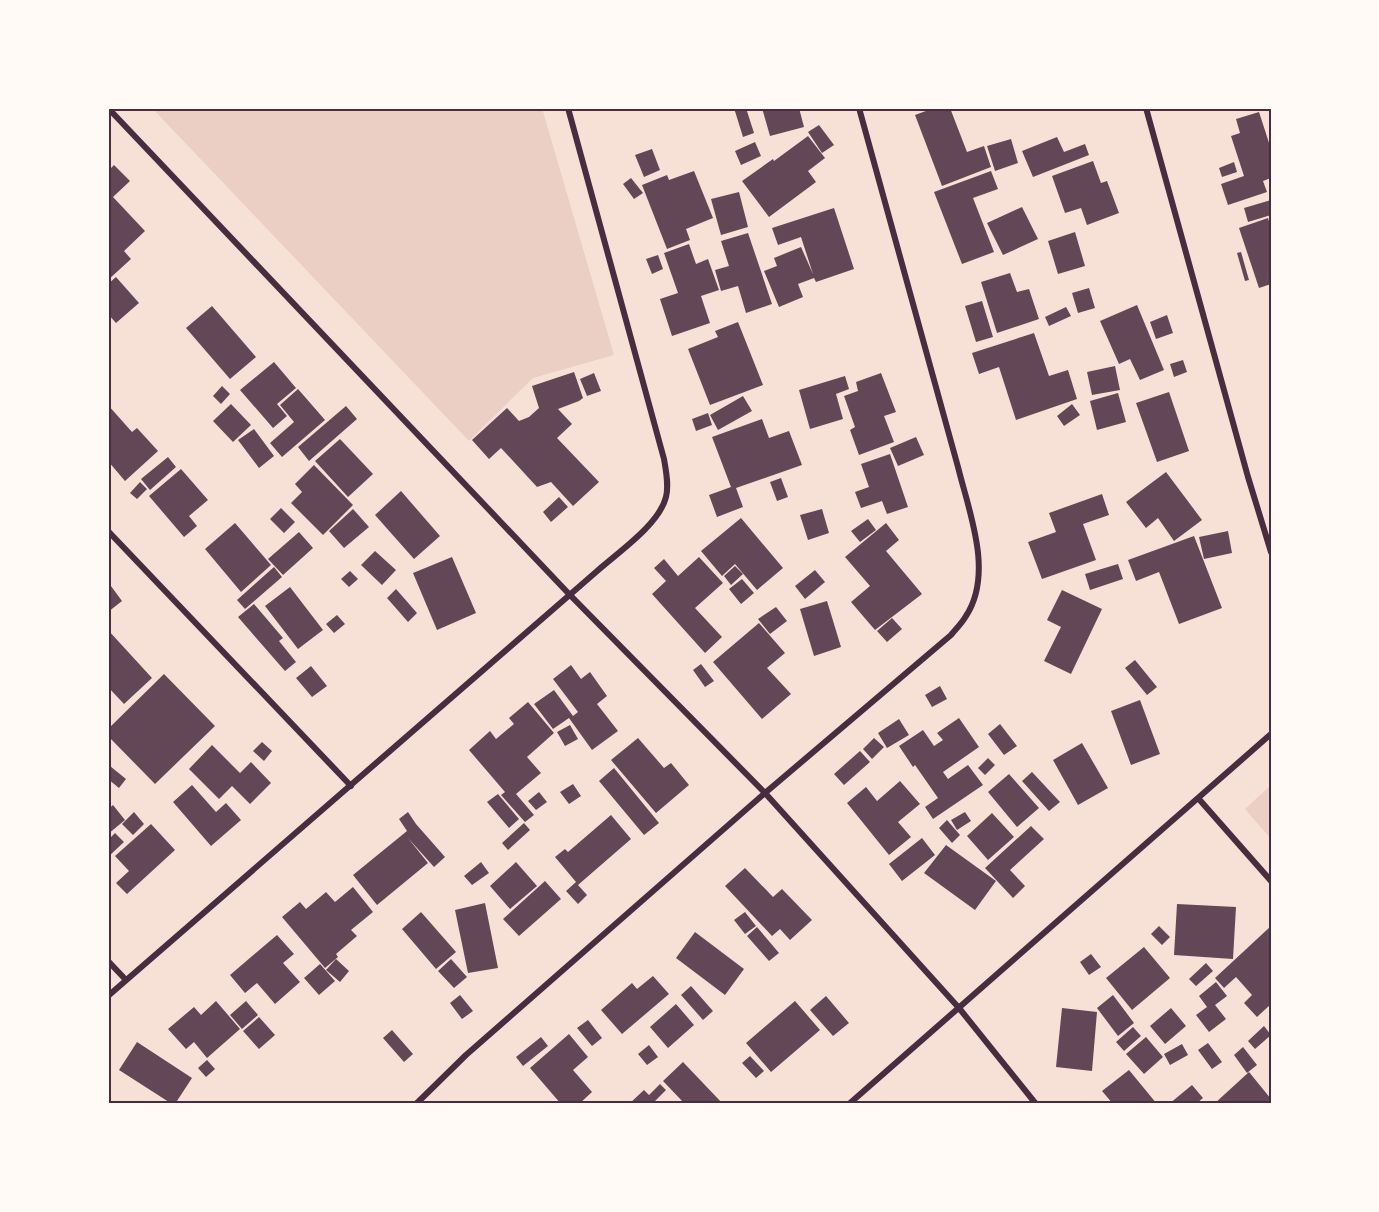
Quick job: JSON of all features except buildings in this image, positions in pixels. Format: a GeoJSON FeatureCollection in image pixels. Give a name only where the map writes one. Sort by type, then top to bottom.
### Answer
{"type":"FeatureCollection","features":[{"type":"Feature","properties":{"kind":"street"},"geometry":{"type":"LineString","coordinates":[[108,108],[569,594],[765,793],[959,1008],[1036,1104]]}},
{"type":"Feature","properties":{"kind":"street"},"geometry":{"type":"LineString","coordinates":[[108,996],[647,526],[660,511],[666,496],[667,481],[664,459],[568,108]]}},
{"type":"Feature","properties":{"kind":"street"},"geometry":{"type":"LineString","coordinates":[[416,1104],[466,1055],[765,793],[951,634],[966,615],[976,593],[978,552],[958,466],[859,108]]}},
{"type":"Feature","properties":{"kind":"street"},"geometry":{"type":"LineString","coordinates":[[1146,108],[1248,477],[1271,552]]}},
{"type":"Feature","properties":{"kind":"street"},"geometry":{"type":"LineString","coordinates":[[108,531],[351,786]]}},
{"type":"Feature","properties":{"kind":"street"},"geometry":{"type":"LineString","coordinates":[[849,1104],[1271,734]]}},
{"type":"Feature","properties":{"kind":"street"},"geometry":{"type":"LineString","coordinates":[[1198,798],[1271,881]]}},
{"type":"Feature","properties":{"kind":"street"},"geometry":{"type":"LineString","coordinates":[[108,961],[126,980]]}},
{"type":"Feature","properties":{"kind":"shaded area"},"geometry":{"type":"Polygon","coordinates":[[[152,108],[542,108],[614,355],[533,378],[469,441],[152,108]]]}},
{"type":"Feature","properties":{"kind":"shaded area"},"geometry":{"type":"Polygon","coordinates":[[[1271,785],[1271,839],[1245,809],[1271,785]]]}}]}
